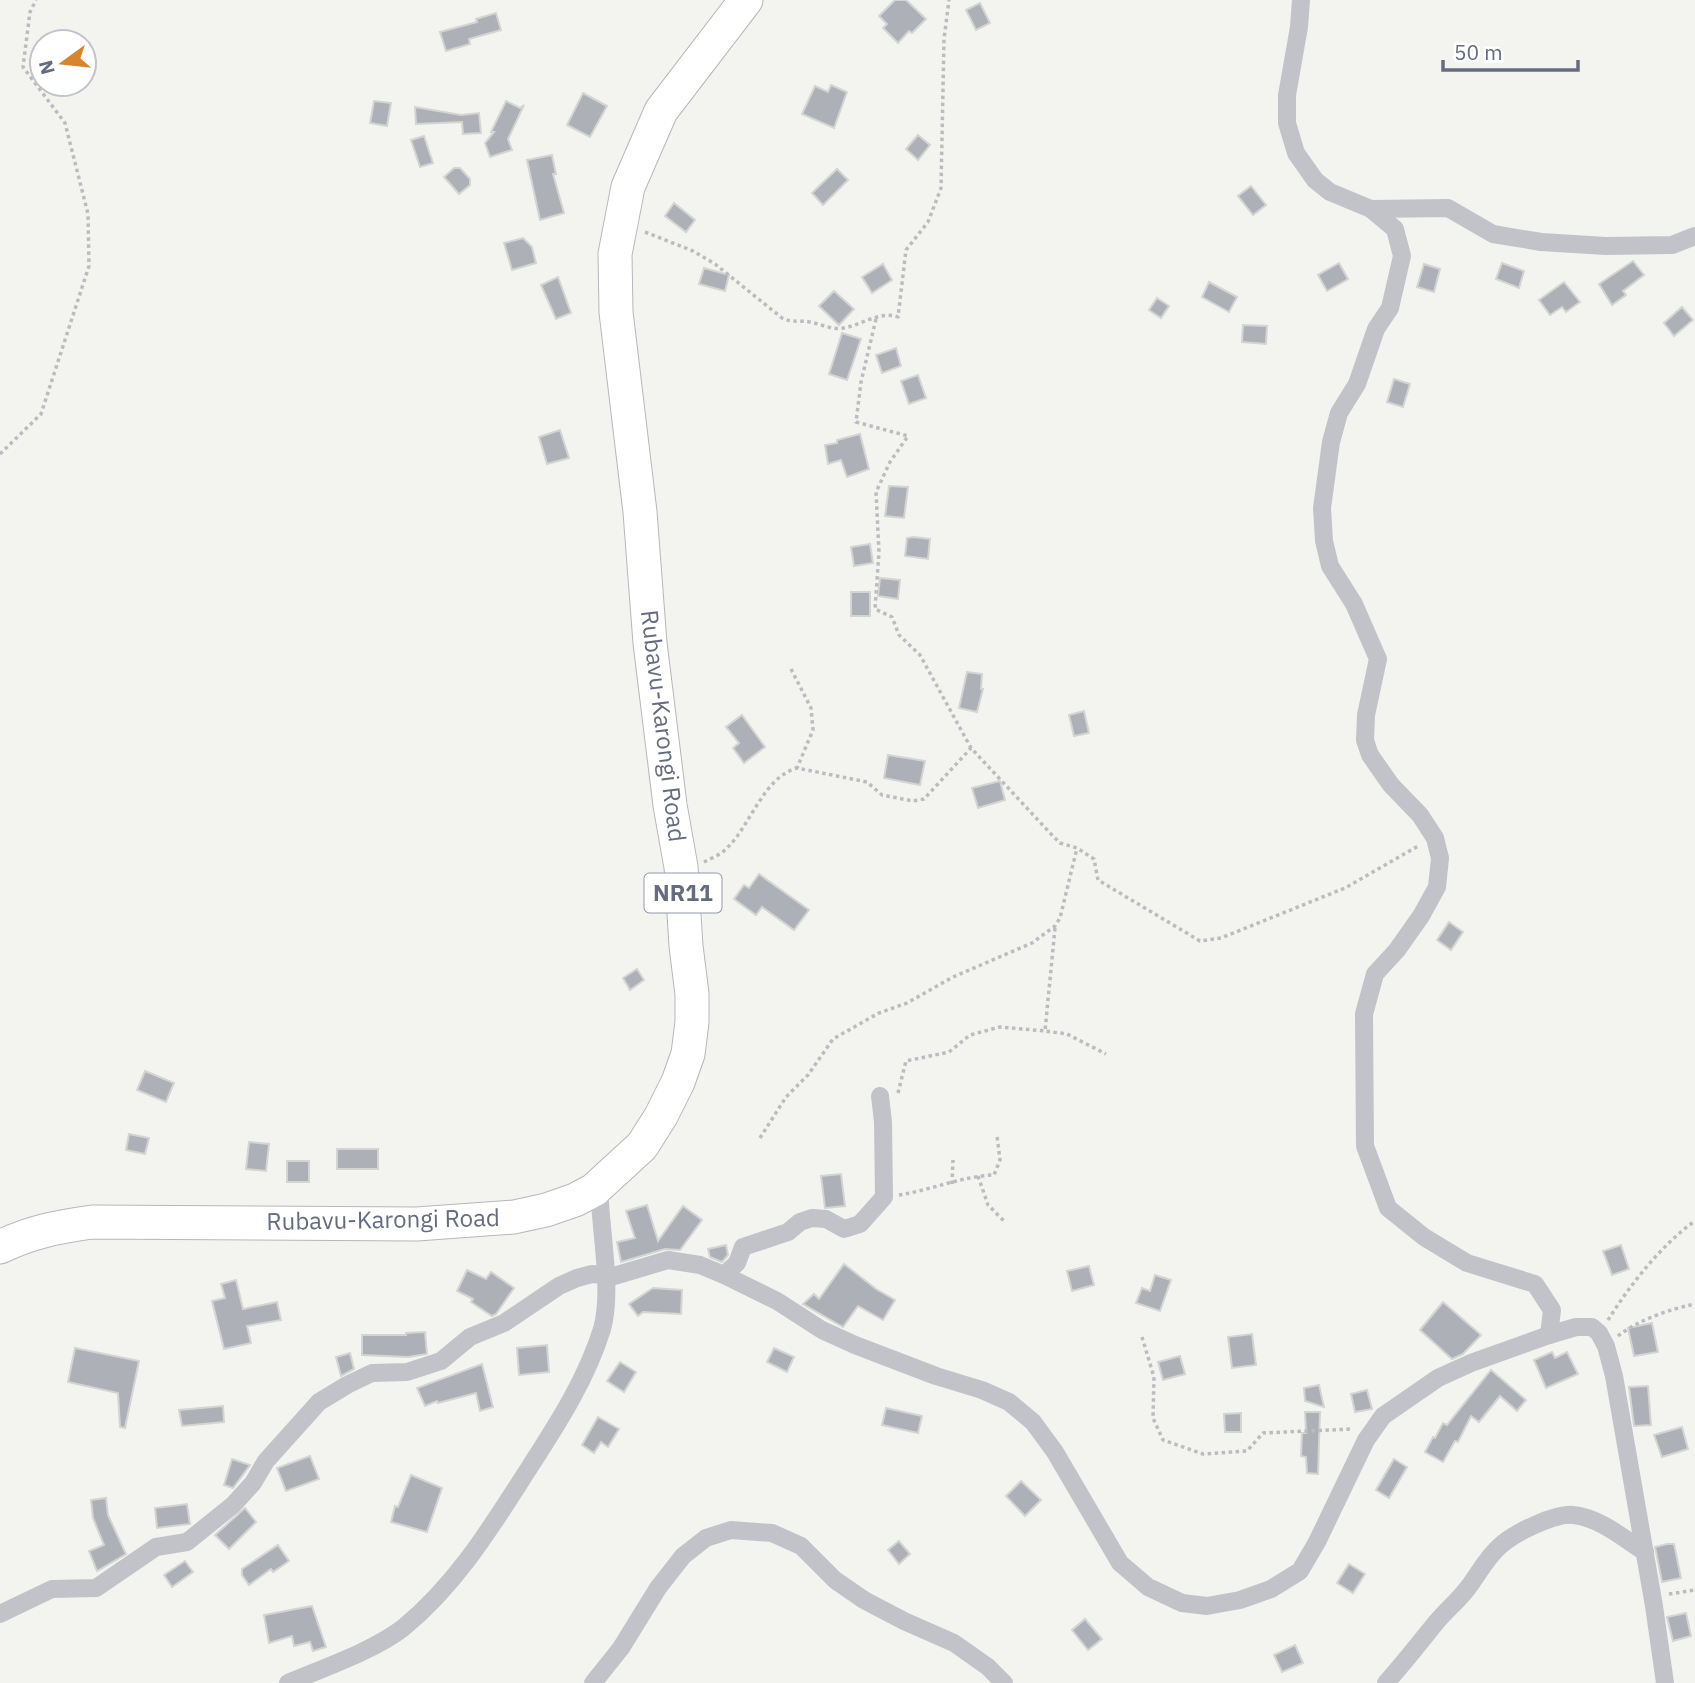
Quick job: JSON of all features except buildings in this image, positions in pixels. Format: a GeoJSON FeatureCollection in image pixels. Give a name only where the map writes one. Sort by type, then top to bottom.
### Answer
{"type":"FeatureCollection","features":[{"type":"Feature","properties":{"kind":"highway","name":"Rubavu-Karongi Road"},"geometry":{"type":"LineString","coordinates":[[0,1247],[52,1227],[92,1222],[417,1224],[514,1217],[546,1210],[594,1190],[642,1146],[661,1116],[688,1054],[692,994],[681,867],[659,721],[616,312],[615,254],[633,175],[661,111],[746,0]]}},
{"type":"Feature","properties":{"kind":"street"},"geometry":{"type":"LineString","coordinates":[[1301,0],[1298,38],[1287,94],[1287,123],[1296,153],[1322,186],[1371,209],[1395,229],[1402,256],[1391,309],[1376,329],[1357,384],[1339,413],[1331,442],[1322,508],[1324,541],[1330,566],[1354,604],[1378,659],[1366,715],[1364,740],[1370,755],[1391,785],[1420,815],[1434,838],[1440,858],[1437,887],[1397,950],[1375,974],[1364,1014],[1366,1146],[1388,1208],[1424,1237],[1467,1263],[1535,1284],[1552,1310],[1549,1335]]}},
{"type":"Feature","properties":{"kind":"street"},"geometry":{"type":"LineString","coordinates":[[1371,209],[1448,208],[1493,234],[1541,242],[1606,246],[1672,245],[1695,236]]}},
{"type":"Feature","properties":{"kind":"street"},"geometry":{"type":"LineString","coordinates":[[724,1275],[737,1263],[743,1247],[788,1232],[800,1222],[812,1218],[826,1219],[844,1229],[860,1224],[884,1197],[880,1096]]}},
{"type":"Feature","properties":{"kind":"street"},"geometry":{"type":"LineString","coordinates":[[288,1683],[329,1667],[400,1630],[424,1610],[476,1551],[560,1417],[585,1372],[602,1328],[607,1292],[600,1202],[594,1190]]}},
{"type":"Feature","properties":{"kind":"street"},"geometry":{"type":"LineString","coordinates":[[0,1614],[52,1589],[96,1588],[156,1548],[187,1542],[233,1505],[253,1483],[266,1461],[319,1402],[346,1385],[372,1373],[407,1372],[441,1361],[470,1337],[503,1323],[559,1286],[592,1274],[614,1276],[668,1260],[700,1265],[777,1301],[822,1330],[855,1345],[1009,1402],[1033,1422],[1055,1452],[1120,1563],[1148,1587],[1182,1602],[1207,1606],[1240,1600],[1271,1589],[1300,1571],[1317,1542],[1366,1440],[1383,1416],[1438,1378],[1471,1363],[1549,1335],[1592,1327],[1602,1340],[1614,1376],[1665,1683]]}},
{"type":"Feature","properties":{"kind":"street"},"geometry":{"type":"LineString","coordinates":[[1386,1683],[1413,1654],[1435,1623],[1467,1589],[1500,1546],[1521,1532],[1569,1515],[1582,1516],[1604,1526],[1644,1552]]}},
{"type":"Feature","properties":{"kind":"street"},"geometry":{"type":"LineString","coordinates":[[593,1683],[621,1648],[659,1588],[684,1556],[706,1538],[732,1530],[772,1533],[801,1546],[835,1580],[864,1600],[954,1643],[988,1667],[1004,1683]]}},
{"type":"Feature","properties":{"kind":"path"},"geometry":{"type":"LineString","coordinates":[[0,454],[41,414],[89,266],[88,214],[65,123],[23,67],[30,12],[36,0]]}},
{"type":"Feature","properties":{"kind":"path"},"geometry":{"type":"LineString","coordinates":[[620,223],[693,251],[715,264],[782,318],[792,323],[807,321],[840,329],[876,318],[892,315],[898,317],[906,250],[928,222],[941,188],[944,39],[949,0]]}},
{"type":"Feature","properties":{"kind":"path"},"geometry":{"type":"LineString","coordinates":[[876,318],[861,382],[856,422],[908,436],[890,462],[876,492],[880,552],[875,609],[892,617],[899,635],[920,655],[971,748],[1060,843],[1077,848],[1094,859],[1098,880],[1200,941],[1221,938],[1345,888],[1434,838]]}},
{"type":"Feature","properties":{"kind":"path"},"geometry":{"type":"LineString","coordinates":[[790,669],[811,708],[814,730],[797,768]]}},
{"type":"Feature","properties":{"kind":"path"},"geometry":{"type":"LineString","coordinates":[[681,867],[706,861],[726,850],[772,783],[785,771],[797,768],[867,782],[882,795],[918,801],[924,799],[971,748]]}},
{"type":"Feature","properties":{"kind":"path"},"geometry":{"type":"LineString","coordinates":[[760,1138],[786,1097],[808,1075],[833,1039],[878,1013],[907,1003],[953,977],[1032,943],[1055,926],[1060,918],[1077,848]]}},
{"type":"Feature","properties":{"kind":"path"},"geometry":{"type":"LineString","coordinates":[[1045,1031],[1055,926]]}},
{"type":"Feature","properties":{"kind":"path"},"geometry":{"type":"LineString","coordinates":[[880,1096],[896,1098],[906,1060],[948,1052],[970,1035],[1000,1027],[1068,1034],[1106,1054]]}},
{"type":"Feature","properties":{"kind":"path"},"geometry":{"type":"LineString","coordinates":[[884,1197],[952,1184],[978,1176],[994,1175],[1000,1160],[997,1136]]}},
{"type":"Feature","properties":{"kind":"path"},"geometry":{"type":"LineString","coordinates":[[952,1184],[953,1160]]}},
{"type":"Feature","properties":{"kind":"path"},"geometry":{"type":"LineString","coordinates":[[978,1176],[988,1205],[1004,1221]]}},
{"type":"Feature","properties":{"kind":"path"},"geometry":{"type":"LineString","coordinates":[[1602,1340],[1631,1287],[1677,1233],[1695,1221]]}},
{"type":"Feature","properties":{"kind":"path"},"geometry":{"type":"LineString","coordinates":[[1602,1340],[1681,1307],[1695,1304]]}},
{"type":"Feature","properties":{"kind":"path"},"geometry":{"type":"LineString","coordinates":[[1142,1337],[1154,1377],[1153,1418],[1163,1440],[1203,1454],[1247,1451],[1263,1433],[1350,1431],[1383,1416]]}},
{"type":"Feature","properties":{"kind":"path"},"geometry":{"type":"LineString","coordinates":[[1651,1596],[1695,1590]]}}]}
